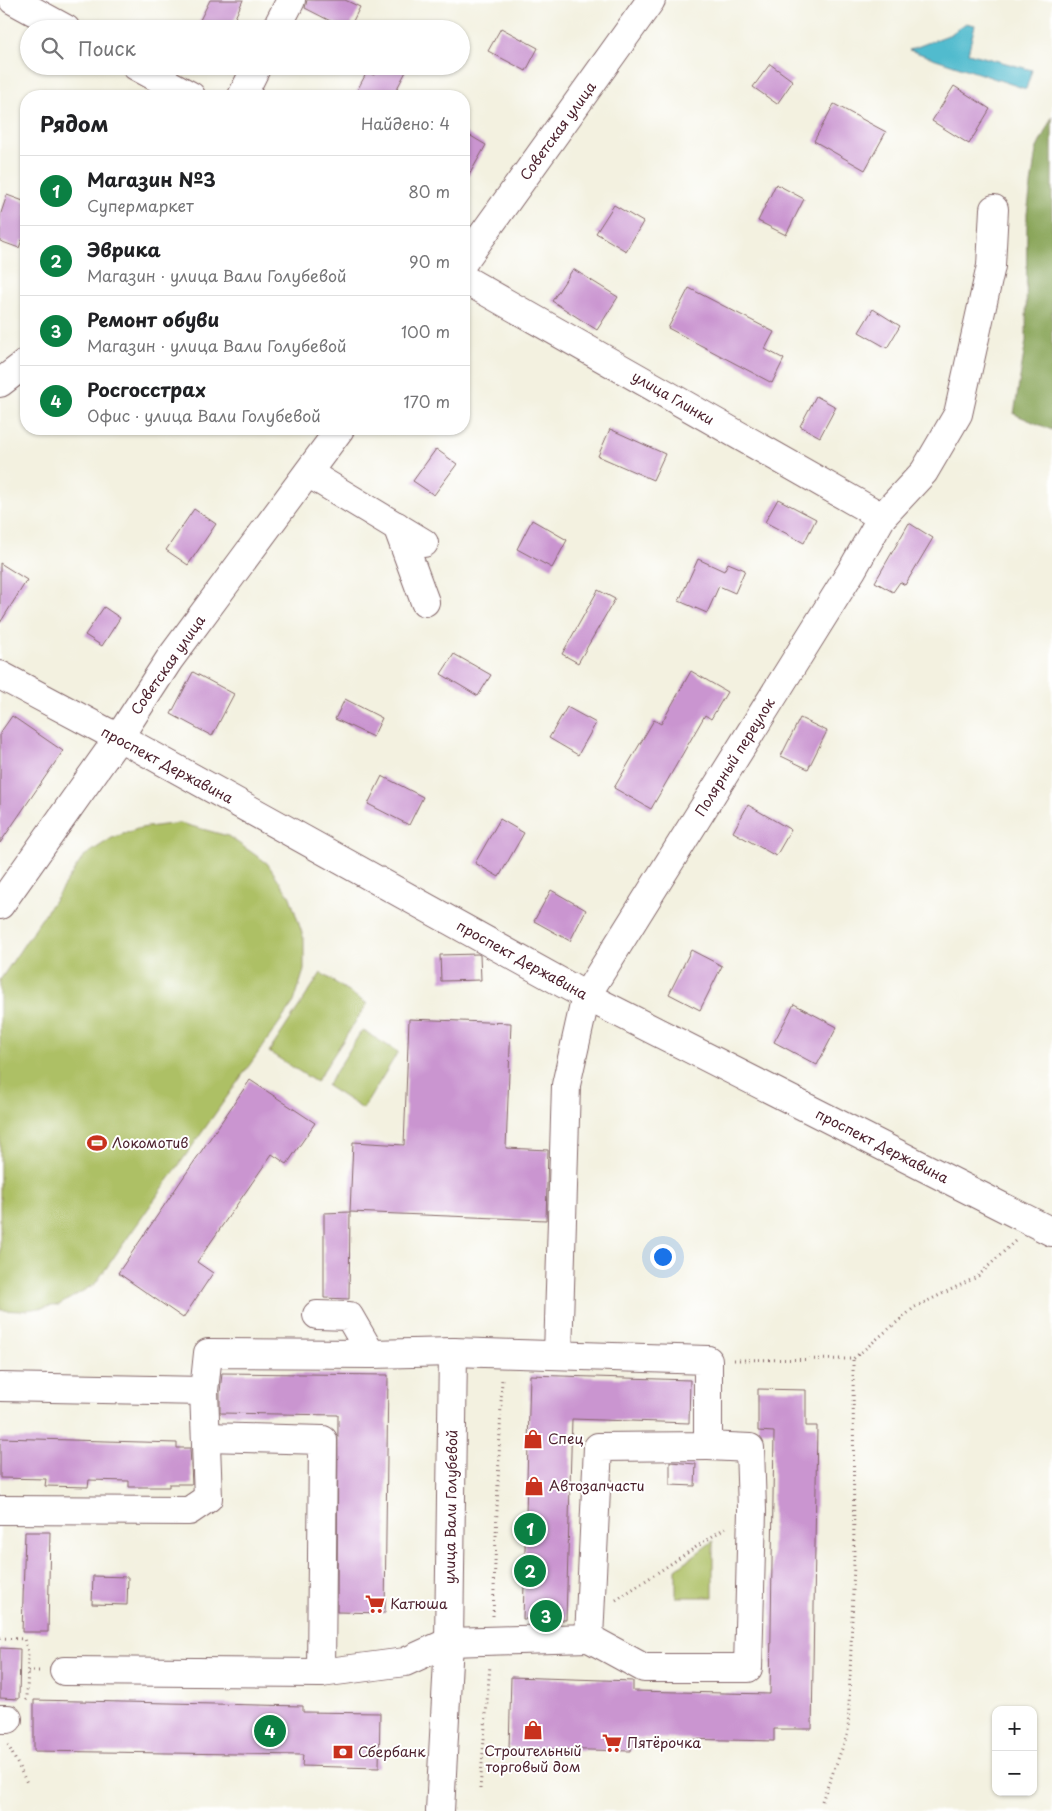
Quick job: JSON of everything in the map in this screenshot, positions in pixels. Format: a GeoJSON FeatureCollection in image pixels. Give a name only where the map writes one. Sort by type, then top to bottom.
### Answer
{"type":"FeatureCollection","features":[{"type":"Feature","properties":{"kind":"street"},"geometry":{"type":"LineString","coordinates":[[13,0],[50,20]]}},
{"type":"Feature","properties":{"kind":"street"},"geometry":{"type":"LineString","coordinates":[[281,20],[291,0]]}},
{"type":"Feature","properties":{"kind":"street","name":"Советская улица"},"geometry":{"type":"LineString","coordinates":[[470,254],[651,0]]}},
{"type":"Feature","properties":{"kind":"street"},"geometry":{"type":"LineString","coordinates":[[153,75],[181,90]]}},
{"type":"Feature","properties":{"kind":"street"},"geometry":{"type":"LineString","coordinates":[[245,90],[252,75]]}},
{"type":"Feature","properties":{"kind":"street","name":"Полярный переулок"},"geometry":{"type":"LineString","coordinates":[[558,1355],[566,1085],[586,996],[852,570],[882,517],[924,472],[958,414],[991,266],[994,210]]}},
{"type":"Feature","properties":{"kind":"street","name":"улица Глинки"},"geometry":{"type":"LineString","coordinates":[[470,282],[882,517]]}},
{"type":"Feature","properties":{"kind":"street"},"geometry":{"type":"LineString","coordinates":[[0,383],[20,368]]}},
{"type":"Feature","properties":{"kind":"street","name":"Советская улица"},"geometry":{"type":"LineString","coordinates":[[0,905],[118,737],[169,660],[336,435]]}},
{"type":"Feature","properties":{"kind":"street"},"geometry":{"type":"LineString","coordinates":[[308,473],[424,543]]}},
{"type":"Feature","properties":{"kind":"street"},"geometry":{"type":"LineString","coordinates":[[397,526],[425,602]]}},
{"type":"Feature","properties":{"kind":"street","name":"проспект Державина"},"geometry":{"type":"LineString","coordinates":[[0,675],[105,732],[118,737],[586,996],[1043,1228]]}},
{"type":"Feature","properties":{"kind":"street"},"geometry":{"type":"LineString","coordinates":[[317,1315],[349,1316],[371,1354]]}},
{"type":"Feature","properties":{"kind":"street"},"geometry":{"type":"LineString","coordinates":[[0,1510],[189,1511],[208,1498],[204,1391],[208,1353],[371,1354],[452,1352],[708,1360],[708,1446]]}},
{"type":"Feature","properties":{"kind":"street","name":"улица Вали Голубевой"},"geometry":{"type":"LineString","coordinates":[[440,1811],[450,1642],[452,1352]]}},
{"type":"Feature","properties":{"kind":"street"},"geometry":{"type":"LineString","coordinates":[[0,1387],[204,1391]]}},
{"type":"Feature","properties":{"kind":"street"},"geometry":{"type":"LineString","coordinates":[[206,1437],[323,1440],[321,1672]]}},
{"type":"Feature","properties":{"kind":"street"},"geometry":{"type":"LineString","coordinates":[[64,1671],[321,1672],[405,1662],[450,1642],[492,1641],[590,1627],[644,1668],[748,1668],[752,1510],[750,1448],[708,1446],[598,1448],[590,1627]]}},
{"type":"Feature","properties":{"kind":"path"},"geometry":{"type":"LineString","coordinates":[[708,1360],[853,1359],[915,1307],[977,1277],[1043,1228]]}},
{"type":"Feature","properties":{"kind":"path"},"geometry":{"type":"LineString","coordinates":[[480,1789],[492,1641],[504,1353]]}},
{"type":"Feature","properties":{"kind":"path"},"geometry":{"type":"LineString","coordinates":[[822,1801],[848,1733],[854,1562],[853,1359]]}},
{"type":"Feature","properties":{"kind":"path"},"geometry":{"type":"LineString","coordinates":[[590,1627],[752,1510]]}},
{"type":"Feature","properties":{"kind":"path"},"geometry":{"type":"LineString","coordinates":[[0,1638],[24,1639],[28,1652],[27,1699],[4,1719],[8,1748],[28,1785]]}},
{"type":"Feature","properties":{"kind":"green space"},"geometry":{"type":"Polygon","coordinates":[[[1052,117],[1052,430],[1014,414],[1026,341],[1027,214],[1036,150],[1052,117]]]}},
{"type":"Feature","properties":{"kind":"green space","name":"Локомотив"},"geometry":{"type":"Polygon","coordinates":[[[180,823],[228,836],[267,863],[290,897],[304,939],[304,970],[294,1002],[95,1284],[59,1305],[20,1311],[0,1310],[0,980],[84,856],[112,838],[140,828],[180,823]]]}},
{"type":"Feature","properties":{"kind":"green space"},"geometry":{"type":"Polygon","coordinates":[[[321,973],[367,1004],[316,1082],[269,1052],[321,973]]]}},
{"type":"Feature","properties":{"kind":"green space"},"geometry":{"type":"Polygon","coordinates":[[[362,1030],[398,1052],[363,1109],[327,1086],[362,1030]]]}},
{"type":"Feature","properties":{"kind":"green space"},"geometry":{"type":"Polygon","coordinates":[[[713,1541],[713,1597],[676,1597],[676,1569],[713,1541]]]}},
{"type":"Feature","properties":{"kind":"water"},"geometry":{"type":"Polygon","coordinates":[[[966,23],[975,25],[968,53],[1032,70],[1026,89],[909,50],[951,34],[966,23]]]}},
{"type":"Feature","properties":{"kind":"building"},"geometry":{"type":"Polygon","coordinates":[[[210,0],[243,0],[234,20],[200,20],[210,0]]]}},
{"type":"Feature","properties":{"kind":"building"},"geometry":{"type":"Polygon","coordinates":[[[307,0],[345,0],[360,7],[354,20],[328,20],[305,8],[307,0]]]}},
{"type":"Feature","properties":{"kind":"building"},"geometry":{"type":"Polygon","coordinates":[[[501,28],[538,48],[526,71],[488,51],[501,28]]]}},
{"type":"Feature","properties":{"kind":"building"},"geometry":{"type":"Polygon","coordinates":[[[770,64],[793,81],[777,104],[753,87],[770,64]]]}},
{"type":"Feature","properties":{"kind":"building"},"geometry":{"type":"Polygon","coordinates":[[[365,75],[404,75],[396,90],[357,90],[365,75]]]}},
{"type":"Feature","properties":{"kind":"building"},"geometry":{"type":"Polygon","coordinates":[[[954,86],[990,109],[969,144],[932,121],[954,86]]]}},
{"type":"Feature","properties":{"kind":"building"},"geometry":{"type":"Polygon","coordinates":[[[834,104],[886,132],[865,170],[814,141],[834,104]]]}},
{"type":"Feature","properties":{"kind":"building"},"geometry":{"type":"Polygon","coordinates":[[[470,136],[486,145],[470,173],[470,136]]]}},
{"type":"Feature","properties":{"kind":"building"},"geometry":{"type":"Polygon","coordinates":[[[776,184],[804,199],[786,235],[758,221],[776,184]]]}},
{"type":"Feature","properties":{"kind":"building"},"geometry":{"type":"Polygon","coordinates":[[[7,195],[20,200],[19,248],[0,241],[0,216],[7,195]]]}},
{"type":"Feature","properties":{"kind":"building"},"geometry":{"type":"Polygon","coordinates":[[[614,205],[643,222],[626,251],[596,233],[614,205]]]}},
{"type":"Feature","properties":{"kind":"building"},"geometry":{"type":"Polygon","coordinates":[[[573,269],[618,297],[597,330],[552,301],[573,269]]]}},
{"type":"Feature","properties":{"kind":"building"},"geometry":{"type":"Polygon","coordinates":[[[689,288],[774,332],[765,349],[784,359],[772,383],[668,328],[689,288]]]}},
{"type":"Feature","properties":{"kind":"building"},"geometry":{"type":"Polygon","coordinates":[[[873,309],[900,326],[887,348],[859,332],[873,309]]]}},
{"type":"Feature","properties":{"kind":"building"},"geometry":{"type":"Polygon","coordinates":[[[816,396],[836,407],[820,437],[800,426],[816,396]]]}},
{"type":"Feature","properties":{"kind":"building"},"geometry":{"type":"Polygon","coordinates":[[[610,429],[665,454],[653,480],[598,456],[610,429]]]}},
{"type":"Feature","properties":{"kind":"building"},"geometry":{"type":"Polygon","coordinates":[[[436,449],[457,464],[434,495],[413,481],[436,449]]]}},
{"type":"Feature","properties":{"kind":"building"},"geometry":{"type":"Polygon","coordinates":[[[778,499],[816,519],[804,543],[765,522],[778,499]]]}},
{"type":"Feature","properties":{"kind":"building"},"geometry":{"type":"Polygon","coordinates":[[[194,509],[216,524],[188,565],[166,550],[194,509]]]}},
{"type":"Feature","properties":{"kind":"building"},"geometry":{"type":"Polygon","coordinates":[[[532,520],[567,540],[552,568],[517,549],[532,520]]]}},
{"type":"Feature","properties":{"kind":"building"},"geometry":{"type":"Polygon","coordinates":[[[909,523],[933,538],[905,585],[900,582],[893,592],[875,582],[909,523]]]}},
{"type":"Feature","properties":{"kind":"building"},"geometry":{"type":"Polygon","coordinates":[[[698,559],[724,571],[728,563],[745,570],[735,593],[719,586],[707,613],[679,601],[698,559]]]}},
{"type":"Feature","properties":{"kind":"building"},"geometry":{"type":"Polygon","coordinates":[[[0,563],[27,580],[0,623],[0,563]]]}},
{"type":"Feature","properties":{"kind":"building"},"geometry":{"type":"Polygon","coordinates":[[[598,590],[615,599],[578,663],[562,654],[598,590]]]}},
{"type":"Feature","properties":{"kind":"building"},"geometry":{"type":"Polygon","coordinates":[[[104,607],[120,618],[102,646],[85,635],[104,607]]]}},
{"type":"Feature","properties":{"kind":"building"},"geometry":{"type":"Polygon","coordinates":[[[454,654],[491,675],[478,696],[441,674],[454,654]]]}},
{"type":"Feature","properties":{"kind":"building"},"geometry":{"type":"Polygon","coordinates":[[[691,671],[727,692],[711,719],[705,715],[651,809],[614,788],[654,720],[661,724],[691,671]]]}},
{"type":"Feature","properties":{"kind":"building"},"geometry":{"type":"Polygon","coordinates":[[[193,672],[234,694],[212,736],[171,714],[193,672]]]}},
{"type":"Feature","properties":{"kind":"building"},"geometry":{"type":"Polygon","coordinates":[[[345,699],[382,718],[373,737],[335,719],[345,699]]]}},
{"type":"Feature","properties":{"kind":"building"},"geometry":{"type":"Polygon","coordinates":[[[567,707],[596,723],[578,755],[549,738],[567,707]]]}},
{"type":"Feature","properties":{"kind":"building"},"geometry":{"type":"Polygon","coordinates":[[[12,716],[63,751],[0,843],[0,733],[12,716]]]}},
{"type":"Feature","properties":{"kind":"building"},"geometry":{"type":"Polygon","coordinates":[[[800,718],[827,731],[808,769],[781,756],[800,718]]]}},
{"type":"Feature","properties":{"kind":"building"},"geometry":{"type":"Polygon","coordinates":[[[382,776],[423,797],[409,825],[368,804],[382,776]]]}},
{"type":"Feature","properties":{"kind":"building"},"geometry":{"type":"Polygon","coordinates":[[[748,805],[791,830],[776,856],[733,832],[748,805]]]}},
{"type":"Feature","properties":{"kind":"building"},"geometry":{"type":"Polygon","coordinates":[[[500,819],[524,833],[499,877],[475,863],[500,819]]]}},
{"type":"Feature","properties":{"kind":"building"},"geometry":{"type":"Polygon","coordinates":[[[551,890],[586,910],[570,941],[534,921],[551,890]]]}},
{"type":"Feature","properties":{"kind":"building"},"geometry":{"type":"Polygon","coordinates":[[[691,950],[722,966],[700,1010],[669,994],[691,950]]]}},
{"type":"Feature","properties":{"kind":"building"},"geometry":{"type":"Polygon","coordinates":[[[440,955],[480,955],[481,980],[441,981],[440,955]]]}},
{"type":"Feature","properties":{"kind":"building"},"geometry":{"type":"Polygon","coordinates":[[[794,1004],[837,1027],[817,1065],[774,1042],[794,1004]]]}},
{"type":"Feature","properties":{"kind":"building"},"geometry":{"type":"Polygon","coordinates":[[[409,1019],[511,1023],[506,1148],[548,1150],[546,1220],[350,1212],[353,1142],[404,1145],[409,1019]]]}},
{"type":"Feature","properties":{"kind":"building"},"geometry":{"type":"Polygon","coordinates":[[[250,1080],[315,1123],[287,1164],[272,1154],[197,1262],[213,1273],[183,1318],[118,1273],[250,1080]]]}},
{"type":"Feature","properties":{"kind":"building"},"geometry":{"type":"Polygon","coordinates":[[[350,1212],[349,1299],[324,1298],[324,1213],[350,1212]]]}},
{"type":"Feature","properties":{"kind":"building"},"geometry":{"type":"Polygon","coordinates":[[[222,1373],[388,1375],[385,1613],[337,1612],[338,1415],[220,1413],[222,1373]]]}},
{"type":"Feature","properties":{"kind":"building"},"geometry":{"type":"Polygon","coordinates":[[[530,1375],[690,1380],[689,1423],[572,1419],[566,1620],[523,1619],[530,1375]]]}},
{"type":"Feature","properties":{"kind":"building"},"geometry":{"type":"Polygon","coordinates":[[[758,1389],[806,1390],[806,1426],[817,1426],[812,1729],[774,1729],[774,1741],[632,1738],[631,1751],[509,1748],[511,1677],[633,1681],[633,1691],[770,1694],[774,1432],[758,1431],[758,1389]]]}},
{"type":"Feature","properties":{"kind":"building"},"geometry":{"type":"Polygon","coordinates":[[[0,1438],[177,1443],[177,1448],[190,1448],[192,1484],[169,1484],[169,1487],[129,1487],[129,1481],[89,1480],[88,1487],[45,1486],[46,1479],[0,1478],[0,1438]]]}},
{"type":"Feature","properties":{"kind":"building"},"geometry":{"type":"Polygon","coordinates":[[[670,1462],[696,1464],[695,1486],[670,1485],[670,1462]]]}},
{"type":"Feature","properties":{"kind":"building"},"geometry":{"type":"Polygon","coordinates":[[[25,1532],[50,1532],[48,1632],[22,1632],[25,1532]]]}},
{"type":"Feature","properties":{"kind":"building"},"geometry":{"type":"Polygon","coordinates":[[[93,1576],[128,1577],[127,1605],[92,1604],[93,1576]]]}},
{"type":"Feature","properties":{"kind":"building"},"geometry":{"type":"Polygon","coordinates":[[[0,1648],[20,1649],[19,1699],[0,1698],[0,1648]]]}},
{"type":"Feature","properties":{"kind":"building"},"geometry":{"type":"Polygon","coordinates":[[[34,1700],[303,1706],[303,1712],[380,1713],[379,1768],[302,1766],[303,1755],[34,1751],[34,1700]]]}},
{"type":"Feature","properties":{"kind":"place","name":"Локомотив"},"geometry":{"type":"Point","coordinates":[97,1143]}},
{"type":"Feature","properties":{"kind":"place","name":"Спец"},"geometry":{"type":"Point","coordinates":[533,1439]}},
{"type":"Feature","properties":{"kind":"place","name":"Автозапчасти"},"geometry":{"type":"Point","coordinates":[534,1486]}},
{"type":"Feature","properties":{"kind":"place","name":"Магазин №3"},"geometry":{"type":"Point","coordinates":[530,1529]}},
{"type":"Feature","properties":{"kind":"place","name":"Эврика"},"geometry":{"type":"Point","coordinates":[530,1571]}},
{"type":"Feature","properties":{"kind":"place","name":"Катюша"},"geometry":{"type":"Point","coordinates":[375,1604]}},
{"type":"Feature","properties":{"kind":"place","name":"Ремонт обуви"},"geometry":{"type":"Point","coordinates":[546,1616]}},
{"type":"Feature","properties":{"kind":"place","name":"Строительный торговый дом"},"geometry":{"type":"Point","coordinates":[533,1730]}},
{"type":"Feature","properties":{"kind":"place","name":"Росгосстрах"},"geometry":{"type":"Point","coordinates":[270,1731]}},
{"type":"Feature","properties":{"kind":"place","name":"Пятёрочка"},"geometry":{"type":"Point","coordinates":[612,1743]}},
{"type":"Feature","properties":{"kind":"place","name":"Сбербанк"},"geometry":{"type":"Point","coordinates":[343,1752]}}]}
